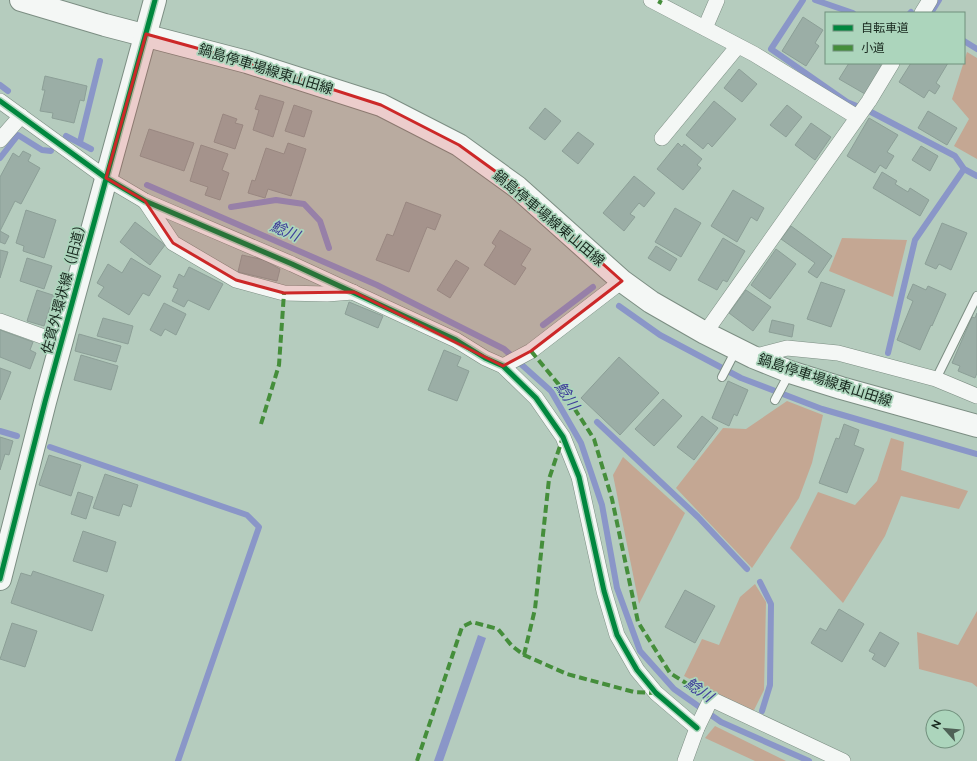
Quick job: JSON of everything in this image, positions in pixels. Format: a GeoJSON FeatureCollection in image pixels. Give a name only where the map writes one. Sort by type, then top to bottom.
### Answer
{"type":"FeatureCollection","features":[{"type":"Feature","properties":{"kind":"main road","name":"鍋島停車場線東山田線"},"geometry":{"type":"LineString","coordinates":[[21,0],[105,25],[146,34],[247,62],[381,105],[459,145],[517,187],[622,281],[651,302],[705,333],[740,357],[786,380],[841,388],[977,426]]}},
{"type":"Feature","properties":{"kind":"main road","name":"佐賀外環状線（旧道）"},"geometry":{"type":"LineString","coordinates":[[0,579],[61,343],[154,0]]}},
{"type":"Feature","properties":{"kind":"street"},"geometry":{"type":"LineString","coordinates":[[651,0],[738,46],[857,117]]}},
{"type":"Feature","properties":{"kind":"street"},"geometry":{"type":"LineString","coordinates":[[705,28],[717,0]]}},
{"type":"Feature","properties":{"kind":"street"},"geometry":{"type":"LineString","coordinates":[[923,12],[930,0]]}},
{"type":"Feature","properties":{"kind":"street"},"geometry":{"type":"LineString","coordinates":[[662,138],[738,46]]}},
{"type":"Feature","properties":{"kind":"street"},"geometry":{"type":"LineString","coordinates":[[705,333],[869,100],[891,64]]}},
{"type":"Feature","properties":{"kind":"street"},"geometry":{"type":"LineString","coordinates":[[0,101],[106,178],[145,201],[354,292],[456,340],[485,358],[503,366],[536,398],[563,437],[579,477],[604,591],[617,635],[637,670],[656,693],[697,728]]}},
{"type":"Feature","properties":{"kind":"street"},"geometry":{"type":"LineString","coordinates":[[0,140],[21,116]]}},
{"type":"Feature","properties":{"kind":"street"},"geometry":{"type":"LineString","coordinates":[[145,201],[173,243],[236,280],[284,293],[327,294],[354,292]]}},
{"type":"Feature","properties":{"kind":"street"},"geometry":{"type":"LineString","coordinates":[[503,366],[531,351],[622,281]]}},
{"type":"Feature","properties":{"kind":"street"},"geometry":{"type":"LineString","coordinates":[[0,321],[61,343]]}},
{"type":"Feature","properties":{"kind":"street"},"geometry":{"type":"LineString","coordinates":[[740,357],[787,348],[838,352],[936,379],[977,396]]}},
{"type":"Feature","properties":{"kind":"street"},"geometry":{"type":"LineString","coordinates":[[685,761],[697,728],[711,699],[843,761]]}},
{"type":"Feature","properties":{"kind":"lane"},"geometry":{"type":"LineString","coordinates":[[936,379],[977,296]]}},
{"type":"Feature","properties":{"kind":"lane"},"geometry":{"type":"LineString","coordinates":[[722,377],[740,357]]}},
{"type":"Feature","properties":{"kind":"lane"},"geometry":{"type":"LineString","coordinates":[[774,400],[786,380]]}},
{"type":"Feature","properties":{"kind":"highlighted area"},"geometry":{"type":"Polygon","coordinates":[[[146,34],[247,62],[381,105],[459,145],[517,187],[622,281],[531,351],[503,366],[354,292],[284,293],[236,280],[173,243],[145,201],[106,178],[146,34]]]}},
{"type":"Feature","properties":{"kind":"shaded area"},"geometry":{"type":"Polygon","coordinates":[[[967,52],[977,58],[977,159],[954,146],[969,119],[952,99],[963,64],[965,64],[967,52]]]}},
{"type":"Feature","properties":{"kind":"shaded area"},"geometry":{"type":"Polygon","coordinates":[[[842,238],[907,240],[893,297],[829,271],[842,238]]]}},
{"type":"Feature","properties":{"kind":"shaded area"},"geometry":{"type":"Polygon","coordinates":[[[787,401],[823,415],[812,463],[799,498],[752,568],[676,488],[723,428],[746,429],[787,401]]]}},
{"type":"Feature","properties":{"kind":"shaded area"},"geometry":{"type":"Polygon","coordinates":[[[891,438],[904,442],[901,470],[968,491],[959,509],[901,496],[885,536],[843,603],[790,548],[818,492],[855,505],[877,481],[891,438]]]}},
{"type":"Feature","properties":{"kind":"shaded area"},"geometry":{"type":"Polygon","coordinates":[[[623,457],[685,513],[639,604],[613,475],[623,457]]]}},
{"type":"Feature","properties":{"kind":"shaded area"},"geometry":{"type":"Polygon","coordinates":[[[755,584],[766,602],[764,690],[753,712],[684,676],[702,639],[719,645],[740,597],[755,584]]]}},
{"type":"Feature","properties":{"kind":"shaded area"},"geometry":{"type":"Polygon","coordinates":[[[977,611],[977,687],[972,683],[919,669],[917,632],[958,645],[977,611]]]}},
{"type":"Feature","properties":{"kind":"shaded area"},"geometry":{"type":"Polygon","coordinates":[[[715,726],[786,761],[755,761],[705,738],[715,726]]]}},
{"type":"Feature","properties":{"kind":"water"},"geometry":{"type":"Polygon","coordinates":[[[478,635],[486,638],[443,761],[434,761],[478,635]]]}},
{"type":"Feature","properties":{"kind":"building"},"geometry":{"type":"Polygon","coordinates":[[[803,17],[823,30],[815,43],[819,46],[806,66],[782,51],[803,17]]]}},
{"type":"Feature","properties":{"kind":"building"},"geometry":{"type":"Polygon","coordinates":[[[848,64],[879,64],[882,66],[865,94],[839,79],[848,64]]]}},
{"type":"Feature","properties":{"kind":"building"},"geometry":{"type":"Polygon","coordinates":[[[910,64],[947,64],[936,83],[940,86],[935,94],[929,90],[924,98],[899,82],[910,64]]]}},
{"type":"Feature","properties":{"kind":"building"},"geometry":{"type":"Polygon","coordinates":[[[739,69],[757,84],[742,102],[724,88],[739,69]]]}},
{"type":"Feature","properties":{"kind":"building"},"geometry":{"type":"Polygon","coordinates":[[[45,76],[87,86],[84,101],[80,100],[74,123],[52,118],[53,113],[40,111],[45,90],[42,90],[45,76]]]}},
{"type":"Feature","properties":{"kind":"building"},"geometry":{"type":"Polygon","coordinates":[[[260,95],[284,102],[273,137],[253,130],[259,110],[255,109],[260,95]]]}},
{"type":"Feature","properties":{"kind":"building"},"geometry":{"type":"Polygon","coordinates":[[[714,101],[736,119],[712,147],[708,143],[703,149],[686,135],[714,101]]]}},
{"type":"Feature","properties":{"kind":"building"},"geometry":{"type":"Polygon","coordinates":[[[294,105],[312,111],[304,137],[285,131],[294,105]]]}},
{"type":"Feature","properties":{"kind":"building"},"geometry":{"type":"Polygon","coordinates":[[[787,105],[802,117],[786,137],[770,125],[787,105]]]}},
{"type":"Feature","properties":{"kind":"building"},"geometry":{"type":"Polygon","coordinates":[[[545,108],[561,121],[545,140],[529,128],[545,108]]]}},
{"type":"Feature","properties":{"kind":"building"},"geometry":{"type":"Polygon","coordinates":[[[928,111],[957,128],[947,145],[918,128],[928,111]]]}},
{"type":"Feature","properties":{"kind":"building"},"geometry":{"type":"Polygon","coordinates":[[[223,114],[237,119],[235,123],[243,125],[235,149],[214,142],[223,114]]]}},
{"type":"Feature","properties":{"kind":"building"},"geometry":{"type":"Polygon","coordinates":[[[869,118],[898,135],[887,152],[894,156],[886,169],[880,165],[875,173],[847,156],[869,118]]]}},
{"type":"Feature","properties":{"kind":"building"},"geometry":{"type":"Polygon","coordinates":[[[811,123],[831,137],[815,160],[795,145],[811,123]]]}},
{"type":"Feature","properties":{"kind":"building"},"geometry":{"type":"Polygon","coordinates":[[[149,129],[194,143],[184,171],[140,156],[149,129]]]}},
{"type":"Feature","properties":{"kind":"building"},"geometry":{"type":"Polygon","coordinates":[[[578,132],[594,144],[578,164],[562,151],[578,132]]]}},
{"type":"Feature","properties":{"kind":"building"},"geometry":{"type":"Polygon","coordinates":[[[288,143],[306,149],[291,196],[268,189],[265,198],[248,193],[252,180],[255,181],[266,148],[284,154],[288,143]]]}},
{"type":"Feature","properties":{"kind":"building"},"geometry":{"type":"Polygon","coordinates":[[[678,143],[682,147],[684,144],[702,159],[697,165],[701,168],[683,190],[657,169],[678,143]]]}},
{"type":"Feature","properties":{"kind":"building"},"geometry":{"type":"Polygon","coordinates":[[[201,145],[228,154],[222,170],[229,173],[220,200],[205,195],[208,187],[190,181],[201,145]]]}},
{"type":"Feature","properties":{"kind":"building"},"geometry":{"type":"Polygon","coordinates":[[[921,146],[938,156],[930,171],[912,160],[921,146]]]}},
{"type":"Feature","properties":{"kind":"building"},"geometry":{"type":"Polygon","coordinates":[[[23,151],[31,155],[28,161],[40,168],[21,204],[15,201],[0,231],[0,177],[13,153],[19,157],[23,151]]]}},
{"type":"Feature","properties":{"kind":"building"},"geometry":{"type":"Polygon","coordinates":[[[882,172],[897,181],[895,184],[908,192],[910,188],[929,200],[920,216],[873,188],[882,172]]]}},
{"type":"Feature","properties":{"kind":"building"},"geometry":{"type":"Polygon","coordinates":[[[634,176],[655,193],[644,207],[639,203],[630,214],[635,217],[624,231],[603,213],[634,176]]]}},
{"type":"Feature","properties":{"kind":"building"},"geometry":{"type":"Polygon","coordinates":[[[733,190],[764,208],[757,221],[751,217],[737,242],[711,226],[733,190]]]}},
{"type":"Feature","properties":{"kind":"building"},"geometry":{"type":"Polygon","coordinates":[[[406,202],[441,215],[435,230],[427,227],[409,272],[376,260],[387,234],[393,236],[406,202]]]}},
{"type":"Feature","properties":{"kind":"building"},"geometry":{"type":"Polygon","coordinates":[[[675,208],[701,223],[681,257],[655,242],[675,208]]]}},
{"type":"Feature","properties":{"kind":"building"},"geometry":{"type":"Polygon","coordinates":[[[26,210],[56,220],[44,258],[23,251],[24,246],[16,243],[26,210]]]}},
{"type":"Feature","properties":{"kind":"building"},"geometry":{"type":"Polygon","coordinates":[[[135,222],[165,245],[150,265],[120,242],[135,222]]]}},
{"type":"Feature","properties":{"kind":"building"},"geometry":{"type":"Polygon","coordinates":[[[942,223],[967,233],[951,270],[939,264],[936,269],[925,264],[942,223]]]}},
{"type":"Feature","properties":{"kind":"building"},"geometry":{"type":"Polygon","coordinates":[[[791,226],[832,256],[817,278],[808,272],[815,263],[781,239],[791,226]]]}},
{"type":"Feature","properties":{"kind":"building"},"geometry":{"type":"Polygon","coordinates":[[[500,230],[531,249],[521,265],[526,268],[515,285],[484,265],[496,246],[492,243],[500,230]]]}},
{"type":"Feature","properties":{"kind":"building"},"geometry":{"type":"Polygon","coordinates":[[[0,231],[9,236],[5,244],[0,242],[0,231]]]}},
{"type":"Feature","properties":{"kind":"building"},"geometry":{"type":"Polygon","coordinates":[[[723,238],[745,251],[727,282],[723,280],[717,290],[698,280],[723,238]]]}},
{"type":"Feature","properties":{"kind":"building"},"geometry":{"type":"Polygon","coordinates":[[[656,246],[677,259],[670,271],[648,258],[656,246]]]}},
{"type":"Feature","properties":{"kind":"building"},"geometry":{"type":"Polygon","coordinates":[[[776,249],[796,264],[770,299],[751,285],[776,249]]]}},
{"type":"Feature","properties":{"kind":"building"},"geometry":{"type":"Polygon","coordinates":[[[0,250],[8,252],[0,278],[0,250]]]}},
{"type":"Feature","properties":{"kind":"building"},"geometry":{"type":"Polygon","coordinates":[[[242,255],[264,260],[280,269],[277,281],[238,272],[242,255]]]}},
{"type":"Feature","properties":{"kind":"building"},"geometry":{"type":"Polygon","coordinates":[[[27,258],[52,266],[44,289],[20,281],[27,258]]]}},
{"type":"Feature","properties":{"kind":"building"},"geometry":{"type":"Polygon","coordinates":[[[131,258],[161,276],[149,296],[143,293],[129,315],[98,296],[104,287],[97,283],[108,264],[122,273],[131,258]]]}},
{"type":"Feature","properties":{"kind":"building"},"geometry":{"type":"Polygon","coordinates":[[[456,260],[469,268],[450,298],[437,290],[456,260]]]}},
{"type":"Feature","properties":{"kind":"building"},"geometry":{"type":"Polygon","coordinates":[[[189,267],[223,284],[209,310],[188,300],[184,307],[172,301],[178,289],[173,287],[179,274],[184,277],[189,267]]]}},
{"type":"Feature","properties":{"kind":"building"},"geometry":{"type":"Polygon","coordinates":[[[821,282],[845,290],[831,327],[807,319],[821,282]]]}},
{"type":"Feature","properties":{"kind":"building"},"geometry":{"type":"Polygon","coordinates":[[[913,284],[926,290],[928,286],[946,294],[920,350],[897,340],[913,301],[907,298],[913,284]]]}},
{"type":"Feature","properties":{"kind":"building"},"geometry":{"type":"Polygon","coordinates":[[[37,290],[62,298],[58,310],[50,307],[44,326],[27,321],[37,290]]]}},
{"type":"Feature","properties":{"kind":"building"},"geometry":{"type":"Polygon","coordinates":[[[746,290],[771,307],[753,331],[729,313],[746,290]]]}},
{"type":"Feature","properties":{"kind":"building"},"geometry":{"type":"Polygon","coordinates":[[[349,302],[383,316],[378,328],[345,314],[349,302]]]}},
{"type":"Feature","properties":{"kind":"building"},"geometry":{"type":"Polygon","coordinates":[[[164,303],[186,314],[176,335],[165,329],[161,336],[150,330],[164,303]]]}},
{"type":"Feature","properties":{"kind":"building"},"geometry":{"type":"Polygon","coordinates":[[[977,313],[977,373],[975,378],[958,371],[960,366],[952,363],[972,317],[975,318],[977,313]]]}},
{"type":"Feature","properties":{"kind":"building"},"geometry":{"type":"Polygon","coordinates":[[[103,318],[133,326],[128,344],[97,336],[103,318]]]}},
{"type":"Feature","properties":{"kind":"building"},"geometry":{"type":"Polygon","coordinates":[[[772,320],[794,325],[792,337],[769,332],[772,320]]]}},
{"type":"Feature","properties":{"kind":"building"},"geometry":{"type":"Polygon","coordinates":[[[0,330],[33,342],[30,350],[36,353],[30,369],[0,357],[0,330]]]}},
{"type":"Feature","properties":{"kind":"building"},"geometry":{"type":"Polygon","coordinates":[[[79,334],[121,346],[116,362],[75,351],[79,334]]]}},
{"type":"Feature","properties":{"kind":"building"},"geometry":{"type":"Polygon","coordinates":[[[444,350],[461,357],[457,366],[469,371],[457,401],[428,390],[444,350]]]}},
{"type":"Feature","properties":{"kind":"building"},"geometry":{"type":"Polygon","coordinates":[[[81,355],[118,366],[111,390],[74,380],[81,355]]]}},
{"type":"Feature","properties":{"kind":"building"},"geometry":{"type":"Polygon","coordinates":[[[619,357],[659,393],[620,435],[581,398],[619,357]]]}},
{"type":"Feature","properties":{"kind":"building"},"geometry":{"type":"Polygon","coordinates":[[[0,368],[11,372],[0,400],[0,368]]]}},
{"type":"Feature","properties":{"kind":"building"},"geometry":{"type":"Polygon","coordinates":[[[728,381],[748,390],[737,416],[734,414],[729,426],[712,418],[728,381]]]}},
{"type":"Feature","properties":{"kind":"building"},"geometry":{"type":"Polygon","coordinates":[[[663,399],[682,416],[654,446],[635,429],[663,399]]]}},
{"type":"Feature","properties":{"kind":"building"},"geometry":{"type":"Polygon","coordinates":[[[702,416],[718,428],[694,460],[677,447],[702,416]]]}},
{"type":"Feature","properties":{"kind":"building"},"geometry":{"type":"Polygon","coordinates":[[[844,424],[859,430],[854,445],[864,449],[847,493],[819,483],[836,438],[839,439],[844,424]]]}},
{"type":"Feature","properties":{"kind":"building"},"geometry":{"type":"Polygon","coordinates":[[[0,437],[13,441],[9,455],[5,454],[0,470],[0,437]]]}},
{"type":"Feature","properties":{"kind":"building"},"geometry":{"type":"Polygon","coordinates":[[[49,455],[81,465],[71,496],[39,485],[49,455]]]}},
{"type":"Feature","properties":{"kind":"building"},"geometry":{"type":"Polygon","coordinates":[[[105,474],[138,485],[131,507],[123,504],[119,516],[93,508],[105,474]]]}},
{"type":"Feature","properties":{"kind":"building"},"geometry":{"type":"Polygon","coordinates":[[[78,492],[93,497],[86,519],[71,514],[78,492]]]}},
{"type":"Feature","properties":{"kind":"building"},"geometry":{"type":"Polygon","coordinates":[[[83,531],[116,542],[107,572],[73,561],[83,531]]]}},
{"type":"Feature","properties":{"kind":"building"},"geometry":{"type":"Polygon","coordinates":[[[33,571],[104,595],[92,631],[11,603],[21,573],[31,576],[33,571]]]}},
{"type":"Feature","properties":{"kind":"building"},"geometry":{"type":"Polygon","coordinates":[[[685,590],[715,606],[695,643],[665,627],[685,590]]]}},
{"type":"Feature","properties":{"kind":"building"},"geometry":{"type":"Polygon","coordinates":[[[839,609],[864,624],[842,662],[811,643],[820,628],[826,631],[839,609]]]}},
{"type":"Feature","properties":{"kind":"building"},"geometry":{"type":"Polygon","coordinates":[[[12,623],[37,631],[25,667],[0,659],[12,623]]]}},
{"type":"Feature","properties":{"kind":"building"},"geometry":{"type":"Polygon","coordinates":[[[880,632],[899,643],[885,667],[872,659],[875,654],[869,651],[880,632]]]}},
{"type":"Feature","properties":{"kind":"waterway"},"geometry":{"type":"LineString","coordinates":[[803,0],[771,49],[847,102],[859,107]]}},
{"type":"Feature","properties":{"kind":"waterway"},"geometry":{"type":"LineString","coordinates":[[815,0],[850,12]]}},
{"type":"Feature","properties":{"kind":"waterway"},"geometry":{"type":"LineString","coordinates":[[932,12],[939,0]]}},
{"type":"Feature","properties":{"kind":"waterway"},"geometry":{"type":"LineString","coordinates":[[965,42],[977,49]]}},
{"type":"Feature","properties":{"kind":"waterway"},"geometry":{"type":"LineString","coordinates":[[80,142],[100,61]]}},
{"type":"Feature","properties":{"kind":"waterway"},"geometry":{"type":"LineString","coordinates":[[0,85],[8,91]]}},
{"type":"Feature","properties":{"kind":"waterway"},"geometry":{"type":"LineString","coordinates":[[871,112],[955,156],[964,169],[977,176]]}},
{"type":"Feature","properties":{"kind":"waterway"},"geometry":{"type":"LineString","coordinates":[[0,158],[18,135],[42,150],[51,151]]}},
{"type":"Feature","properties":{"kind":"waterway"},"geometry":{"type":"LineString","coordinates":[[66,136],[91,149]]}},
{"type":"Feature","properties":{"kind":"waterway"},"geometry":{"type":"LineString","coordinates":[[888,353],[915,240],[964,169]]}},
{"type":"Feature","properties":{"kind":"waterway","name":"鯰川"},"geometry":{"type":"LineString","coordinates":[[147,185],[377,285],[504,349],[551,391],[581,443],[602,505],[617,588],[640,651],[674,689],[721,722],[809,761]]}},
{"type":"Feature","properties":{"kind":"waterway"},"geometry":{"type":"LineString","coordinates":[[231,207],[276,200],[304,204],[320,221],[329,248]]}},
{"type":"Feature","properties":{"kind":"waterway"},"geometry":{"type":"LineString","coordinates":[[543,325],[593,287]]}},
{"type":"Feature","properties":{"kind":"waterway"},"geometry":{"type":"LineString","coordinates":[[619,306],[660,335],[741,378],[822,409],[977,454]]}},
{"type":"Feature","properties":{"kind":"waterway"},"geometry":{"type":"LineString","coordinates":[[597,422],[698,517],[747,569]]}},
{"type":"Feature","properties":{"kind":"waterway"},"geometry":{"type":"LineString","coordinates":[[0,431],[17,436]]}},
{"type":"Feature","properties":{"kind":"waterway"},"geometry":{"type":"LineString","coordinates":[[50,447],[247,515],[259,527],[178,761]]}},
{"type":"Feature","properties":{"kind":"waterway"},"geometry":{"type":"LineString","coordinates":[[760,582],[771,604],[770,685],[762,711]]}},
{"type":"Feature","properties":{"kind":"marked path"},"geometry":{"type":"LineString","coordinates":[[659,4],[661,0]]}},
{"type":"Feature","properties":{"kind":"marked path"},"geometry":{"type":"LineString","coordinates":[[261,424],[279,365],[284,293]]}},
{"type":"Feature","properties":{"kind":"marked path"},"geometry":{"type":"LineString","coordinates":[[531,351],[560,386],[594,439],[612,499],[638,622],[670,673],[711,699]]}},
{"type":"Feature","properties":{"kind":"marked path"},"geometry":{"type":"LineString","coordinates":[[524,655],[535,609],[549,479],[563,437]]}},
{"type":"Feature","properties":{"kind":"marked path"},"geometry":{"type":"LineString","coordinates":[[417,761],[462,627],[472,622],[498,629],[512,646],[524,655],[567,674],[634,692],[656,693]]}},
{"type":"Feature","properties":{"kind":"cycle path"},"geometry":{"type":"LineString","coordinates":[[0,579],[45,402],[155,0]]}},
{"type":"Feature","properties":{"kind":"cycle path"},"geometry":{"type":"LineString","coordinates":[[0,101],[106,178],[145,201],[292,264],[456,340],[485,358],[503,366],[536,398],[563,437],[579,477],[604,591],[617,635],[637,670],[656,693],[697,728]]}}]}
